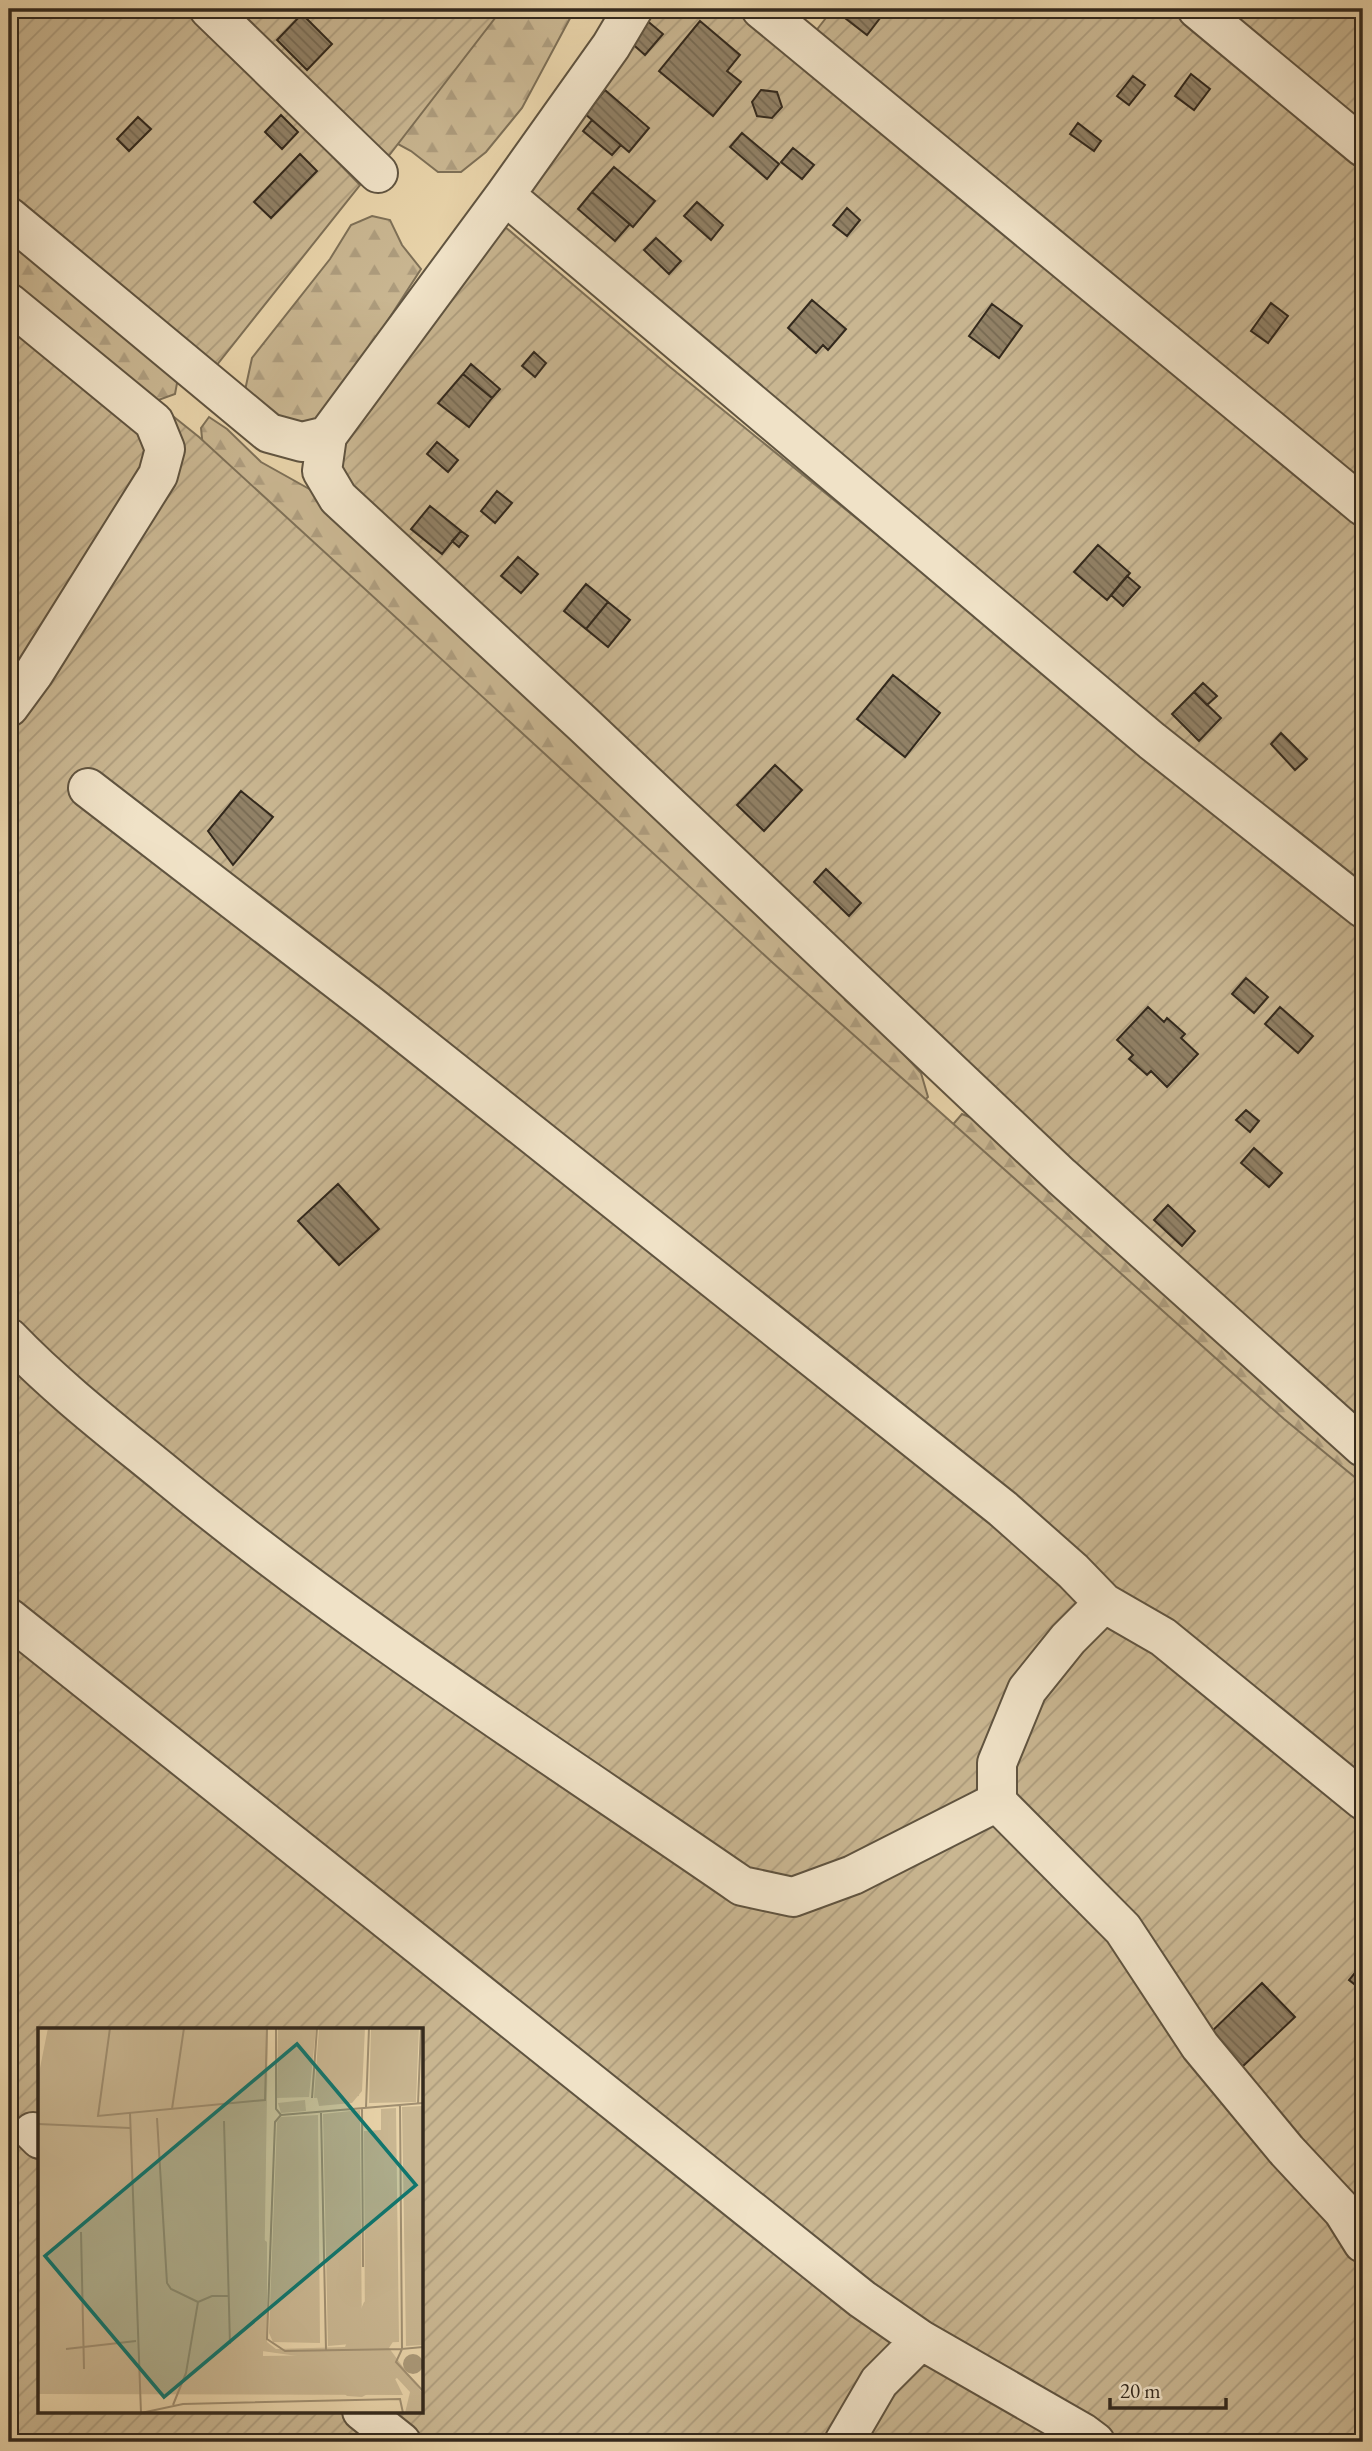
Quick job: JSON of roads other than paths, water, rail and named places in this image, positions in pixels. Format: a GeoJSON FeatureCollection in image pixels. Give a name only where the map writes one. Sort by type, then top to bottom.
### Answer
{"type":"FeatureCollection","features":[{"type":"Feature","properties":{"kind":"street"},"geometry":{"type":"LineString","coordinates":[[209,9],[379,173]]}},
{"type":"Feature","properties":{"kind":"street"},"geometry":{"type":"LineString","coordinates":[[633,9],[611,46],[505,195],[327,436],[322,471],[338,498],[583,724],[1061,1176],[1363,1447]]}},
{"type":"Feature","properties":{"kind":"street"},"geometry":{"type":"LineString","coordinates":[[761,9],[1363,506]]}},
{"type":"Feature","properties":{"kind":"street"},"geometry":{"type":"LineString","coordinates":[[1197,9],[1363,147]]}},
{"type":"Feature","properties":{"kind":"street"},"geometry":{"type":"LineString","coordinates":[[505,195],[1152,741],[1363,908]]}},
{"type":"Feature","properties":{"kind":"street"},"geometry":{"type":"LineString","coordinates":[[9,217],[269,433],[302,442],[327,436]]}},
{"type":"Feature","properties":{"kind":"street"},"geometry":{"type":"LineString","coordinates":[[9,303],[154,422],[165,449],[158,475],[34,673],[9,707]]}},
{"type":"Feature","properties":{"kind":"street"},"geometry":{"type":"LineString","coordinates":[[88,788],[371,1006],[993,1500],[1073,1571],[1104,1603],[1163,1637],[1363,1800]]}},
{"type":"Feature","properties":{"kind":"street"},"geometry":{"type":"LineString","coordinates":[[9,1338],[47,1378],[214,1514],[336,1607],[742,1886],[793,1897],[853,1875],[997,1802]]}},
{"type":"Feature","properties":{"kind":"street"},"geometry":{"type":"LineString","coordinates":[[1104,1603],[1068,1639],[1027,1690],[997,1763],[997,1802],[1123,1929],[1200,2046],[1287,2151],[1343,2211],[1363,2243]]}},
{"type":"Feature","properties":{"kind":"street"},"geometry":{"type":"LineString","coordinates":[[9,1618],[851,2291],[921,2340],[1095,2442]]}},
{"type":"Feature","properties":{"kind":"street"},"geometry":{"type":"LineString","coordinates":[[844,2442],[879,2382],[921,2340]]}},
{"type":"Feature","properties":{"kind":"street"},"geometry":{"type":"LineString","coordinates":[[363,2412],[401,2442]]}}]}
